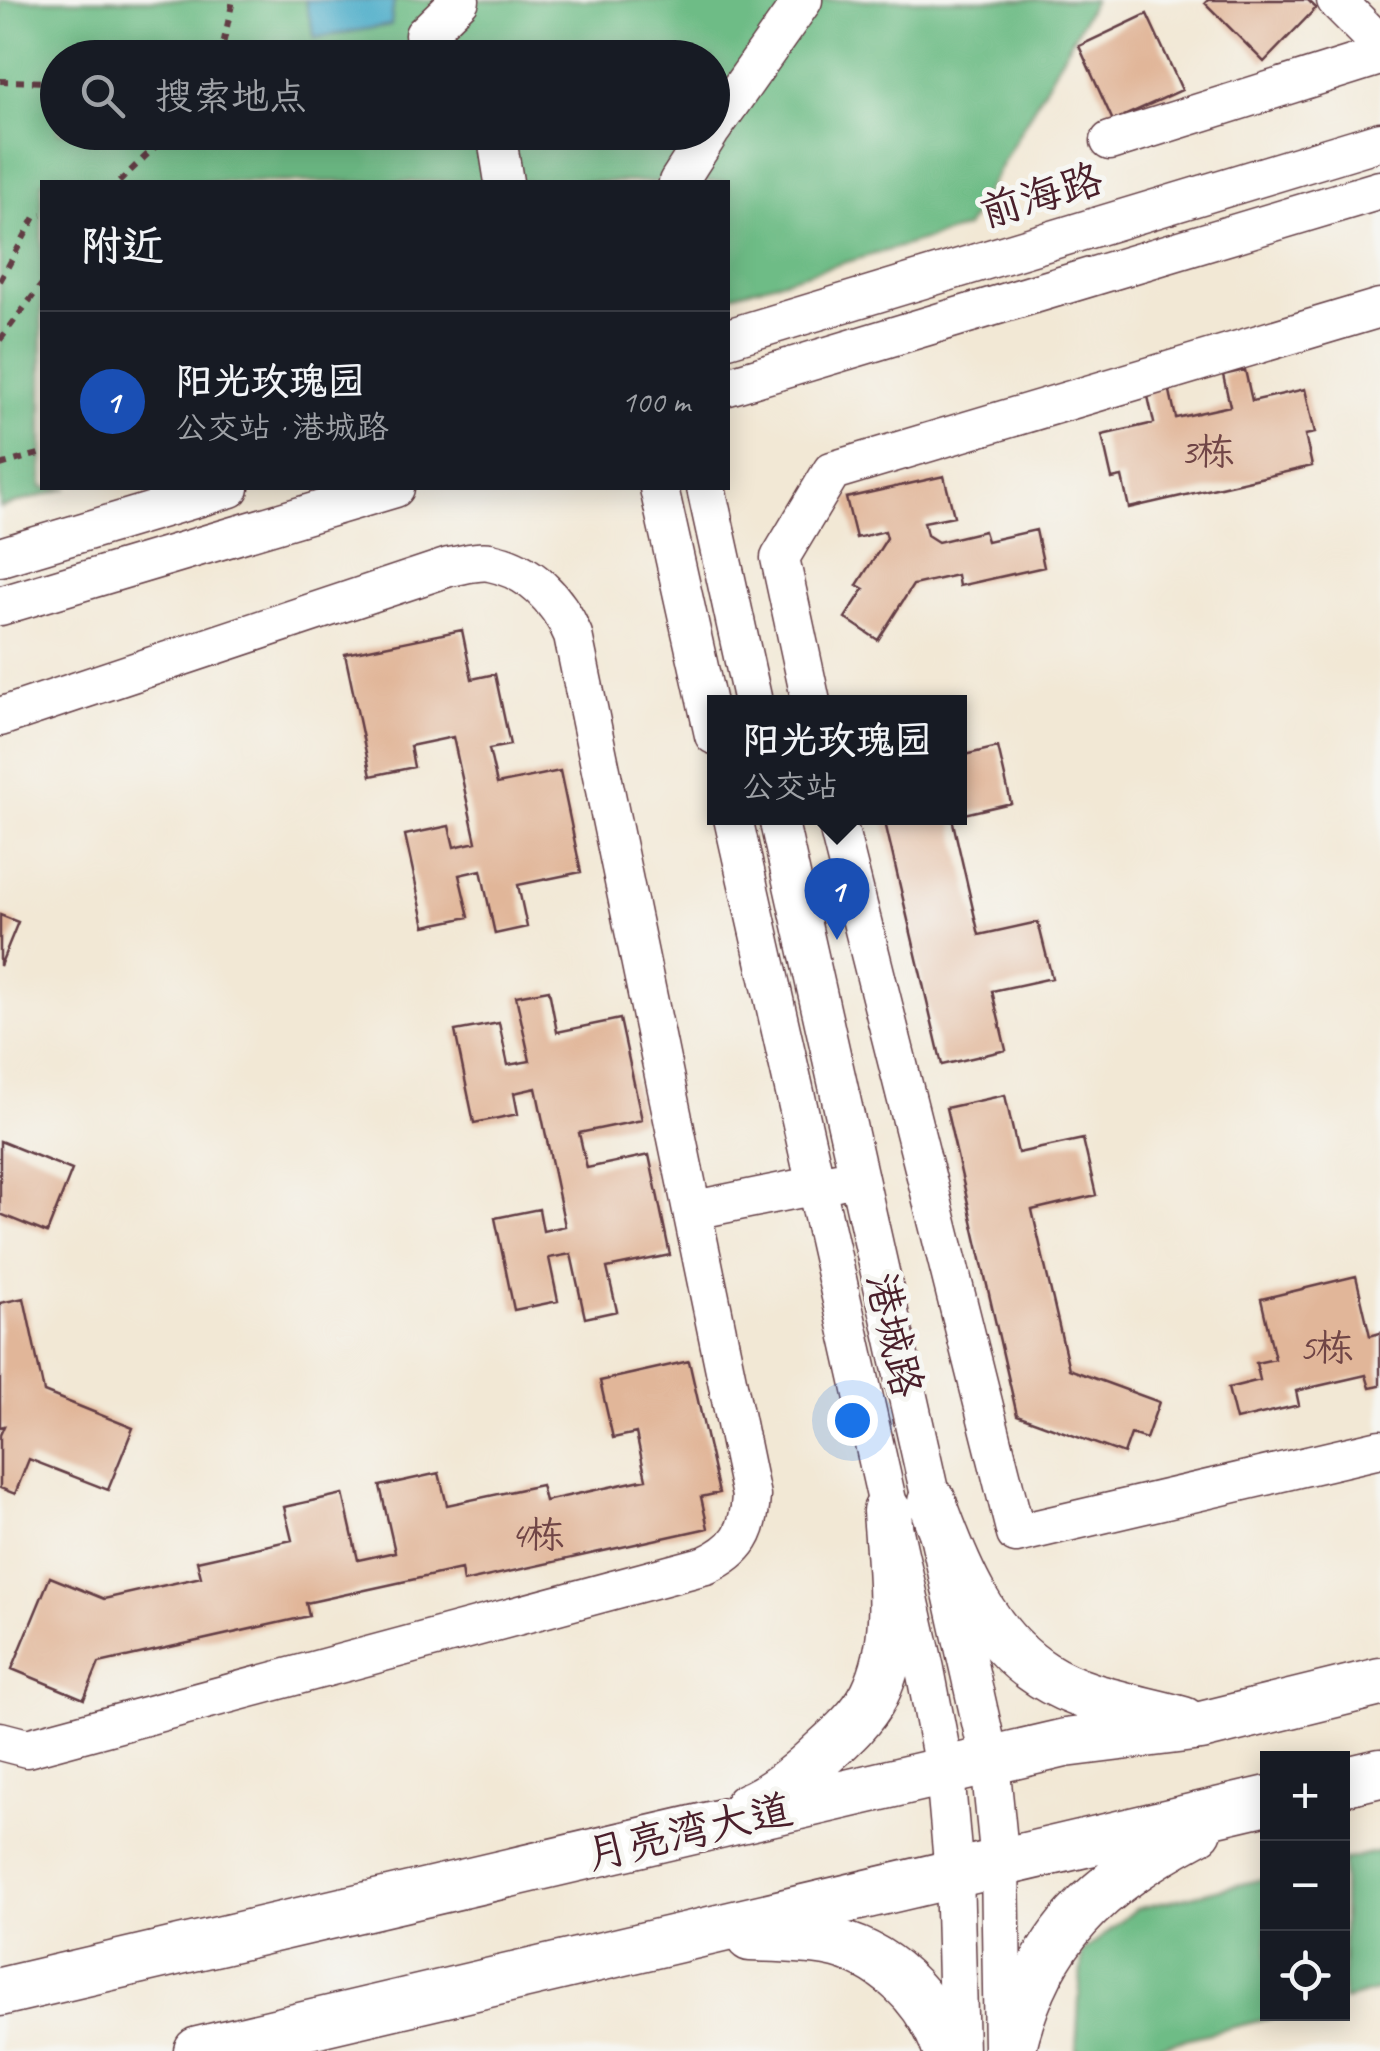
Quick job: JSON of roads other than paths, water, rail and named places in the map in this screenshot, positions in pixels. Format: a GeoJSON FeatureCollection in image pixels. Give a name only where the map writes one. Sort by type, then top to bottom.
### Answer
{"type":"FeatureCollection","features":[{"type":"Feature","properties":{"kind":"main road"},"geometry":{"type":"LineString","coordinates":[[909,1507],[954,1562],[978,1606],[1009,1647],[1044,1676],[1087,1695],[1201,1726]]}},
{"type":"Feature","properties":{"kind":"main road"},"geometry":{"type":"LineString","coordinates":[[684,1834],[756,1804],[806,1769],[848,1730],[874,1696],[886,1660],[909,1507]]}},
{"type":"Feature","properties":{"kind":"main road"},"geometry":{"type":"LineString","coordinates":[[1249,1712],[1308,1676],[1380,1649]]}},
{"type":"Feature","properties":{"kind":"main road","name":"月亮湾大道"},"geometry":{"type":"LineString","coordinates":[[0,1992],[1066,1744],[1201,1726],[1380,1682]]}},
{"type":"Feature","properties":{"kind":"main road"},"geometry":{"type":"LineString","coordinates":[[1350,1780],[1380,1773]]}},
{"type":"Feature","properties":{"kind":"main road"},"geometry":{"type":"LineString","coordinates":[[198,2051],[1260,1801]]}},
{"type":"Feature","properties":{"kind":"main road"},"geometry":{"type":"LineString","coordinates":[[1011,2051],[1046,1957],[1071,1920],[1103,1890],[1143,1862],[1195,1832],[1260,1802]]}},
{"type":"Feature","properties":{"kind":"main road"},"geometry":{"type":"LineString","coordinates":[[691,1935],[832,1943],[870,1958],[914,1988],[942,2033],[947,2051]]}},
{"type":"Feature","properties":{"kind":"street"},"geometry":{"type":"LineString","coordinates":[[428,40],[424,36],[460,0]]}},
{"type":"Feature","properties":{"kind":"street"},"geometry":{"type":"LineString","coordinates":[[730,104],[803,0]]}},
{"type":"Feature","properties":{"kind":"street"},"geometry":{"type":"LineString","coordinates":[[1336,0],[1380,44]]}},
{"type":"Feature","properties":{"kind":"street"},"geometry":{"type":"LineString","coordinates":[[1110,141],[1380,56]]}},
{"type":"Feature","properties":{"kind":"street","name":"前海路"},"geometry":{"type":"LineString","coordinates":[[730,337],[1380,141]]}},
{"type":"Feature","properties":{"kind":"street"},"geometry":{"type":"LineString","coordinates":[[499,150],[504,180]]}},
{"type":"Feature","properties":{"kind":"street"},"geometry":{"type":"LineString","coordinates":[[679,180],[699,150]]}},
{"type":"Feature","properties":{"kind":"street"},"geometry":{"type":"LineString","coordinates":[[730,385],[1380,190]]}},
{"type":"Feature","properties":{"kind":"street"},"geometry":{"type":"LineString","coordinates":[[810,695],[780,558],[832,471],[1380,308]]}},
{"type":"Feature","properties":{"kind":"street"},"geometry":{"type":"LineString","coordinates":[[0,557],[223,490]]}},
{"type":"Feature","properties":{"kind":"street"},"geometry":{"type":"LineString","coordinates":[[0,606],[387,490]]}},
{"type":"Feature","properties":{"kind":"street"},"geometry":{"type":"LineString","coordinates":[[659,490],[707,704]]}},
{"type":"Feature","properties":{"kind":"street"},"geometry":{"type":"LineString","coordinates":[[706,490],[751,695]]}},
{"type":"Feature","properties":{"kind":"street"},"geometry":{"type":"LineString","coordinates":[[0,716],[450,567],[488,562],[522,575],[547,592],[562,609],[573,635],[751,1496],[749,1525],[722,1558],[706,1566],[28,1748],[0,1741]]}},
{"type":"Feature","properties":{"kind":"street","name":"港城路"},"geometry":{"type":"LineString","coordinates":[[735,825],[814,1185],[909,1507],[990,1762],[1000,1862],[1002,2051]]}},
{"type":"Feature","properties":{"kind":"street","name":"港城路"},"geometry":{"type":"LineString","coordinates":[[780,825],[859,1176],[909,1507],[925,1668],[945,1773],[954,1874],[960,2051]]}},
{"type":"Feature","properties":{"kind":"street"},"geometry":{"type":"LineString","coordinates":[[838,825],[1016,1534],[1380,1449]]}},
{"type":"Feature","properties":{"kind":"street"},"geometry":{"type":"LineString","coordinates":[[746,878],[845,856]]}},
{"type":"Feature","properties":{"kind":"street"},"geometry":{"type":"LineString","coordinates":[[694,1210],[859,1176]]}},
{"type":"Feature","properties":{"kind":"water"},"geometry":{"type":"Polygon","coordinates":[[[305,0],[394,0],[391,25],[315,38],[305,0]]]}},
{"type":"Feature","properties":{"kind":"place","name":"阳光玫瑰园"},"geometry":{"type":"Point","coordinates":[837,940]}}]}
